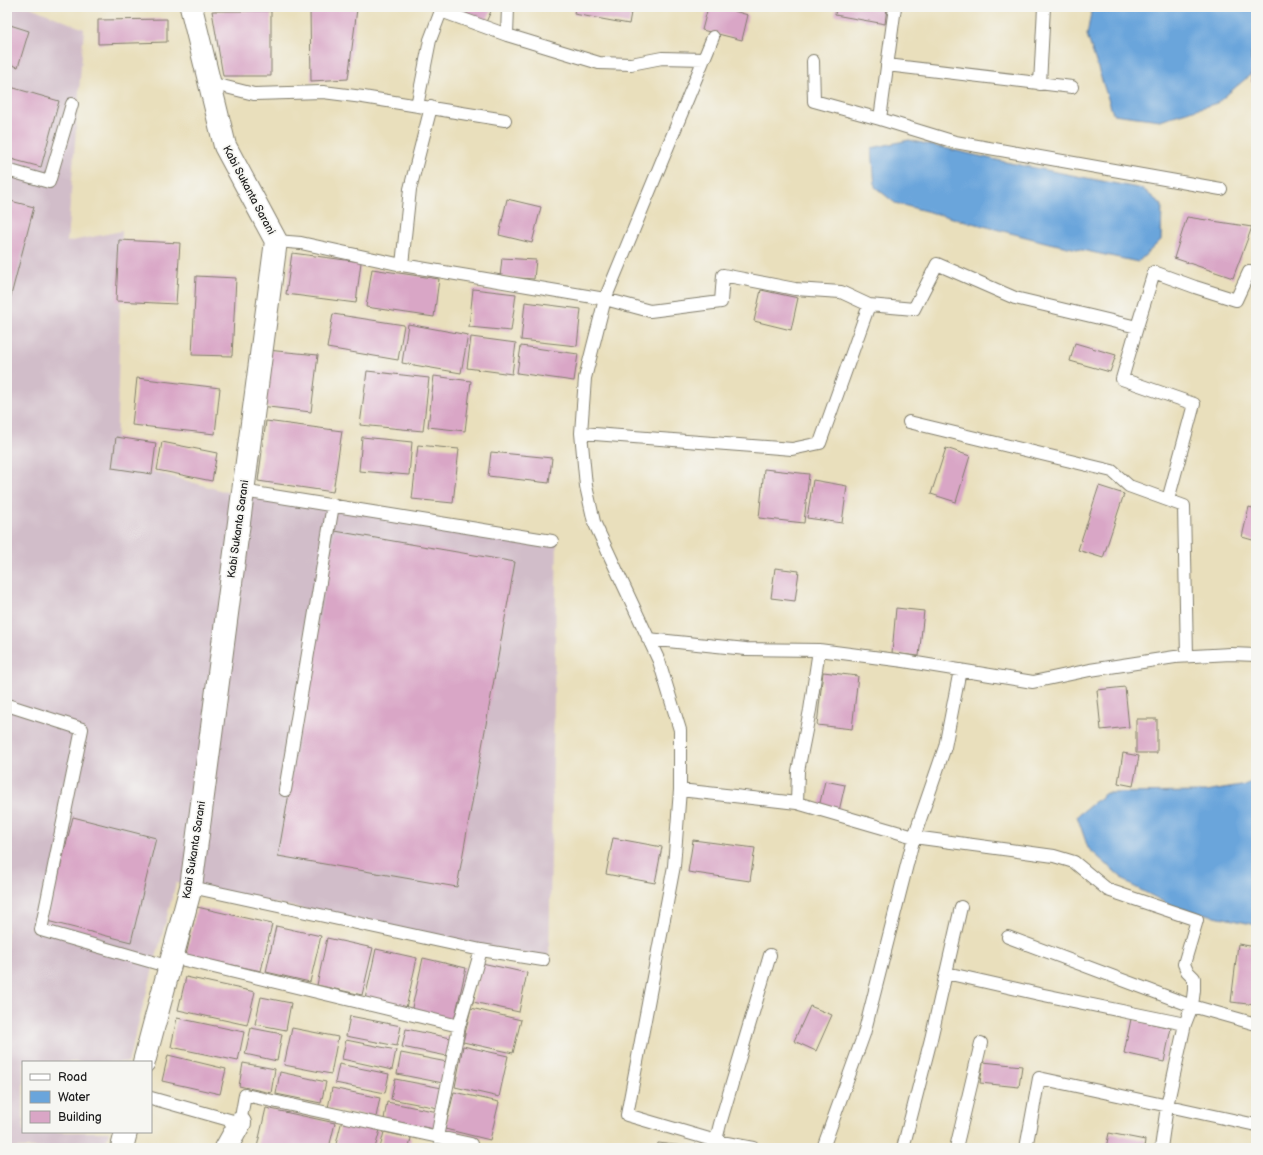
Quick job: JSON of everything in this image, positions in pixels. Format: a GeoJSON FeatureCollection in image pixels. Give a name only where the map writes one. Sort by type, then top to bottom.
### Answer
{"type":"FeatureCollection","features":[{"type":"Feature","properties":{"kind":"street","name":"Kabi Sukanta Sarani"},"geometry":{"type":"LineString","coordinates":[[144,1061],[191,887],[276,241],[225,146],[191,7]]}},
{"type":"Feature","properties":{"kind":"street"},"geometry":{"type":"LineString","coordinates":[[227,1148],[240,1123]]}},
{"type":"Feature","properties":{"kind":"street"},"geometry":{"type":"LineString","coordinates":[[122,1148],[126,1133]]}},
{"type":"Feature","properties":{"kind":"lane"},"geometry":{"type":"LineString","coordinates":[[506,35],[508,7]]}},
{"type":"Feature","properties":{"kind":"lane"},"geometry":{"type":"LineString","coordinates":[[880,119],[894,7]]}},
{"type":"Feature","properties":{"kind":"lane"},"geometry":{"type":"LineString","coordinates":[[1040,84],[1044,7]]}},
{"type":"Feature","properties":{"kind":"lane"},"geometry":{"type":"LineString","coordinates":[[417,106],[430,40],[442,11],[506,35],[599,63],[631,64],[662,58],[704,59]]}},
{"type":"Feature","properties":{"kind":"lane"},"geometry":{"type":"LineString","coordinates":[[712,37],[605,299],[585,378],[581,433],[586,486],[594,522],[659,661],[680,730],[680,790],[674,866],[627,1115],[715,1144],[753,1148]]}},
{"type":"Feature","properties":{"kind":"lane"},"geometry":{"type":"LineString","coordinates":[[813,61],[814,101],[955,142],[1221,189]]}},
{"type":"Feature","properties":{"kind":"lane"},"geometry":{"type":"LineString","coordinates":[[887,65],[1072,87]]}},
{"type":"Feature","properties":{"kind":"lane"},"geometry":{"type":"LineString","coordinates":[[210,83],[254,94],[322,92],[431,107],[504,120]]}},
{"type":"Feature","properties":{"kind":"lane"},"geometry":{"type":"LineString","coordinates":[[7,170],[50,182],[72,104]]}},
{"type":"Feature","properties":{"kind":"lane"},"geometry":{"type":"LineString","coordinates":[[402,265],[410,190],[431,107]]}},
{"type":"Feature","properties":{"kind":"lane"},"geometry":{"type":"LineString","coordinates":[[276,241],[301,243],[402,265],[605,299],[650,311],[721,302],[723,275],[795,289],[841,292],[869,305],[914,309],[937,264],[1015,298],[1137,327]]}},
{"type":"Feature","properties":{"kind":"lane"},"geometry":{"type":"LineString","coordinates":[[1168,500],[1194,404],[1122,379],[1154,272],[1195,288],[1236,300],[1249,272],[1256,273]]}},
{"type":"Feature","properties":{"kind":"lane"},"geometry":{"type":"LineString","coordinates":[[581,433],[792,450],[820,443],[869,305]]}},
{"type":"Feature","properties":{"kind":"lane"},"geometry":{"type":"LineString","coordinates":[[909,422],[1112,471],[1129,486],[1184,506],[1187,656]]}},
{"type":"Feature","properties":{"kind":"lane"},"geometry":{"type":"LineString","coordinates":[[243,491],[552,541]]}},
{"type":"Feature","properties":{"kind":"lane"},"geometry":{"type":"LineString","coordinates":[[285,790],[333,505]]}},
{"type":"Feature","properties":{"kind":"lane"},"geometry":{"type":"LineString","coordinates":[[648,639],[746,649],[819,650],[904,661],[1034,682],[1090,670],[1175,657],[1231,654],[1256,655]]}},
{"type":"Feature","properties":{"kind":"lane"},"geometry":{"type":"LineString","coordinates":[[797,803],[798,771],[810,710],[819,650]]}},
{"type":"Feature","properties":{"kind":"lane"},"geometry":{"type":"LineString","coordinates":[[823,1148],[864,1034],[914,837],[945,747],[960,670]]}},
{"type":"Feature","properties":{"kind":"lane"},"geometry":{"type":"LineString","coordinates":[[7,705],[82,729],[41,930],[171,962],[459,1026]]}},
{"type":"Feature","properties":{"kind":"lane"},"geometry":{"type":"LineString","coordinates":[[680,790],[797,803],[914,837],[1054,856],[1074,862],[1108,890],[1197,920],[1184,964],[1187,971],[1194,978],[1192,1006],[1185,1024],[1167,1106],[1161,1148]]}},
{"type":"Feature","properties":{"kind":"lane"},"geometry":{"type":"LineString","coordinates":[[191,887],[481,950],[543,960]]}},
{"type":"Feature","properties":{"kind":"lane"},"geometry":{"type":"LineString","coordinates":[[903,1148],[931,1039],[961,907]]}},
{"type":"Feature","properties":{"kind":"lane"},"geometry":{"type":"LineString","coordinates":[[1008,937],[1192,1006],[1256,1024]]}},
{"type":"Feature","properties":{"kind":"lane"},"geometry":{"type":"LineString","coordinates":[[437,1137],[459,1026],[481,950]]}},
{"type":"Feature","properties":{"kind":"lane"},"geometry":{"type":"LineString","coordinates":[[715,1144],[770,955]]}},
{"type":"Feature","properties":{"kind":"lane"},"geometry":{"type":"LineString","coordinates":[[946,973],[1185,1024]]}},
{"type":"Feature","properties":{"kind":"lane"},"geometry":{"type":"LineString","coordinates":[[956,1148],[981,1044]]}},
{"type":"Feature","properties":{"kind":"lane"},"geometry":{"type":"LineString","coordinates":[[1026,1148],[1039,1078],[1256,1125]]}},
{"type":"Feature","properties":{"kind":"lane"},"geometry":{"type":"LineString","coordinates":[[152,1098],[240,1123],[245,1095],[471,1144],[470,1148]]}},
{"type":"Feature","properties":{"kind":"shaded area"},"geometry":{"type":"Polygon","coordinates":[[[7,7],[30,7],[84,29],[67,242],[122,231],[116,461],[223,491],[557,541],[549,959],[176,883],[128,1061],[22,1061],[22,1133],[109,1133],[104,1148],[7,1148],[7,7]]]}},
{"type":"Feature","properties":{"kind":"water"},"geometry":{"type":"Polygon","coordinates":[[[1092,7],[1256,7],[1256,70],[1217,103],[1160,120],[1113,114],[1087,35],[1092,7]]]}},
{"type":"Feature","properties":{"kind":"water"},"geometry":{"type":"Polygon","coordinates":[[[909,140],[1010,163],[1143,189],[1162,205],[1161,240],[1138,262],[1049,243],[895,203],[875,187],[872,148],[909,140]]]}},
{"type":"Feature","properties":{"kind":"water"},"geometry":{"type":"Polygon","coordinates":[[[1256,780],[1256,925],[1174,907],[1129,884],[1088,848],[1077,816],[1106,793],[1205,792],[1247,785],[1256,780]]]}},
{"type":"Feature","properties":{"kind":"building"},"geometry":{"type":"Polygon","coordinates":[[[452,7],[493,7],[486,22],[452,7]]]}},
{"type":"Feature","properties":{"kind":"building"},"geometry":{"type":"Polygon","coordinates":[[[575,7],[632,7],[629,24],[574,14],[575,7]]]}},
{"type":"Feature","properties":{"kind":"building"},"geometry":{"type":"Polygon","coordinates":[[[708,7],[720,7],[748,15],[742,40],[702,30],[708,7]]]}},
{"type":"Feature","properties":{"kind":"building"},"geometry":{"type":"Polygon","coordinates":[[[836,7],[887,7],[885,24],[835,15],[836,7]]]}},
{"type":"Feature","properties":{"kind":"building"},"geometry":{"type":"Polygon","coordinates":[[[357,9],[348,79],[311,81],[310,10],[357,9]]]}},
{"type":"Feature","properties":{"kind":"building"},"geometry":{"type":"Polygon","coordinates":[[[212,11],[271,11],[271,76],[223,76],[212,11]]]}},
{"type":"Feature","properties":{"kind":"building"},"geometry":{"type":"Polygon","coordinates":[[[167,19],[167,42],[98,44],[98,20],[167,19]]]}},
{"type":"Feature","properties":{"kind":"building"},"geometry":{"type":"Polygon","coordinates":[[[7,24],[29,31],[18,67],[7,63],[7,24]]]}},
{"type":"Feature","properties":{"kind":"building"},"geometry":{"type":"Polygon","coordinates":[[[1252,49],[1256,49],[1256,82],[1251,82],[1252,49]]]}},
{"type":"Feature","properties":{"kind":"building"},"geometry":{"type":"Polygon","coordinates":[[[7,86],[59,101],[41,167],[7,158],[7,86]]]}},
{"type":"Feature","properties":{"kind":"building"},"geometry":{"type":"Polygon","coordinates":[[[507,199],[541,207],[532,243],[499,235],[507,199]]]}},
{"type":"Feature","properties":{"kind":"building"},"geometry":{"type":"Polygon","coordinates":[[[7,200],[34,207],[8,307],[7,307],[7,200]]]}},
{"type":"Feature","properties":{"kind":"building"},"geometry":{"type":"Polygon","coordinates":[[[1187,217],[1252,227],[1233,278],[1174,258],[1187,217]]]}},
{"type":"Feature","properties":{"kind":"building"},"geometry":{"type":"Polygon","coordinates":[[[119,240],[180,243],[176,304],[116,301],[119,240]]]}},
{"type":"Feature","properties":{"kind":"building"},"geometry":{"type":"Polygon","coordinates":[[[292,253],[361,262],[356,303],[286,294],[292,253]]]}},
{"type":"Feature","properties":{"kind":"building"},"geometry":{"type":"Polygon","coordinates":[[[502,258],[536,260],[534,279],[500,277],[502,258]]]}},
{"type":"Feature","properties":{"kind":"building"},"geometry":{"type":"Polygon","coordinates":[[[372,269],[439,279],[434,317],[366,307],[372,269]]]}},
{"type":"Feature","properties":{"kind":"building"},"geometry":{"type":"Polygon","coordinates":[[[196,276],[236,278],[232,356],[192,355],[196,276]]]}},
{"type":"Feature","properties":{"kind":"building"},"geometry":{"type":"Polygon","coordinates":[[[473,289],[516,294],[511,331],[469,327],[473,289]]]}},
{"type":"Feature","properties":{"kind":"building"},"geometry":{"type":"Polygon","coordinates":[[[761,290],[798,298],[791,330],[754,321],[761,290]]]}},
{"type":"Feature","properties":{"kind":"building"},"geometry":{"type":"Polygon","coordinates":[[[525,302],[581,309],[577,346],[521,340],[525,302]]]}},
{"type":"Feature","properties":{"kind":"building"},"geometry":{"type":"Polygon","coordinates":[[[333,314],[404,325],[398,360],[327,348],[333,314]]]}},
{"type":"Feature","properties":{"kind":"building"},"geometry":{"type":"Polygon","coordinates":[[[408,324],[468,335],[461,373],[402,363],[408,324]]]}},
{"type":"Feature","properties":{"kind":"building"},"geometry":{"type":"Polygon","coordinates":[[[471,337],[516,343],[512,374],[467,368],[471,337]]]}},
{"type":"Feature","properties":{"kind":"building"},"geometry":{"type":"Polygon","coordinates":[[[1075,343],[1116,355],[1110,372],[1070,361],[1075,343]]]}},
{"type":"Feature","properties":{"kind":"building"},"geometry":{"type":"Polygon","coordinates":[[[521,346],[578,354],[574,381],[517,373],[521,346]]]}},
{"type":"Feature","properties":{"kind":"building"},"geometry":{"type":"Polygon","coordinates":[[[267,350],[318,355],[311,412],[260,406],[267,350]]]}},
{"type":"Feature","properties":{"kind":"building"},"geometry":{"type":"Polygon","coordinates":[[[367,371],[429,378],[423,431],[360,425],[367,371]]]}},
{"type":"Feature","properties":{"kind":"building"},"geometry":{"type":"Polygon","coordinates":[[[434,376],[471,381],[465,431],[428,427],[434,376]]]}},
{"type":"Feature","properties":{"kind":"building"},"geometry":{"type":"Polygon","coordinates":[[[137,378],[220,388],[215,434],[132,425],[137,378]]]}},
{"type":"Feature","properties":{"kind":"building"},"geometry":{"type":"Polygon","coordinates":[[[266,421],[342,431],[333,492],[258,481],[266,421]]]}},
{"type":"Feature","properties":{"kind":"building"},"geometry":{"type":"Polygon","coordinates":[[[116,437],[156,443],[152,474],[112,468],[116,437]]]}},
{"type":"Feature","properties":{"kind":"building"},"geometry":{"type":"Polygon","coordinates":[[[362,437],[412,442],[409,475],[359,471],[362,437]]]}},
{"type":"Feature","properties":{"kind":"building"},"geometry":{"type":"Polygon","coordinates":[[[162,442],[217,453],[212,481],[157,470],[162,442]]]}},
{"type":"Feature","properties":{"kind":"building"},"geometry":{"type":"Polygon","coordinates":[[[418,445],[459,449],[453,503],[412,499],[418,445]]]}},
{"type":"Feature","properties":{"kind":"building"},"geometry":{"type":"Polygon","coordinates":[[[946,448],[970,456],[956,502],[931,494],[946,448]]]}},
{"type":"Feature","properties":{"kind":"building"},"geometry":{"type":"Polygon","coordinates":[[[491,452],[552,458],[549,483],[488,476],[491,452]]]}},
{"type":"Feature","properties":{"kind":"building"},"geometry":{"type":"Polygon","coordinates":[[[764,469],[809,474],[804,523],[759,518],[764,469]]]}},
{"type":"Feature","properties":{"kind":"building"},"geometry":{"type":"Polygon","coordinates":[[[813,480],[847,486],[842,523],[807,518],[813,480]]]}},
{"type":"Feature","properties":{"kind":"building"},"geometry":{"type":"Polygon","coordinates":[[[1099,486],[1124,494],[1103,558],[1078,550],[1099,486]]]}},
{"type":"Feature","properties":{"kind":"building"},"geometry":{"type":"Polygon","coordinates":[[[1249,507],[1256,509],[1256,541],[1242,537],[1249,507]]]}},
{"type":"Feature","properties":{"kind":"building"},"geometry":{"type":"Polygon","coordinates":[[[335,531],[515,562],[457,887],[278,856],[335,531]]]}},
{"type":"Feature","properties":{"kind":"building"},"geometry":{"type":"Polygon","coordinates":[[[775,568],[799,571],[795,601],[771,598],[775,568]]]}},
{"type":"Feature","properties":{"kind":"building"},"geometry":{"type":"Polygon","coordinates":[[[896,608],[924,611],[919,656],[892,653],[896,608]]]}},
{"type":"Feature","properties":{"kind":"building"},"geometry":{"type":"Polygon","coordinates":[[[823,672],[858,676],[852,729],[817,725],[823,672]]]}},
{"type":"Feature","properties":{"kind":"building"},"geometry":{"type":"Polygon","coordinates":[[[1125,687],[1129,727],[1101,730],[1097,690],[1125,687]]]}},
{"type":"Feature","properties":{"kind":"building"},"geometry":{"type":"Polygon","coordinates":[[[1136,719],[1157,719],[1157,753],[1136,753],[1136,719]]]}},
{"type":"Feature","properties":{"kind":"building"},"geometry":{"type":"Polygon","coordinates":[[[1123,753],[1139,756],[1133,786],[1118,783],[1123,753]]]}},
{"type":"Feature","properties":{"kind":"building"},"geometry":{"type":"Polygon","coordinates":[[[825,781],[845,785],[839,811],[819,807],[825,781]]]}},
{"type":"Feature","properties":{"kind":"building"},"geometry":{"type":"Polygon","coordinates":[[[73,817],[156,838],[131,942],[47,921],[73,817]]]}},
{"type":"Feature","properties":{"kind":"building"},"geometry":{"type":"Polygon","coordinates":[[[613,838],[662,847],[655,883],[606,874],[613,838]]]}},
{"type":"Feature","properties":{"kind":"building"},"geometry":{"type":"Polygon","coordinates":[[[693,840],[755,848],[750,881],[688,872],[693,840]]]}},
{"type":"Feature","properties":{"kind":"building"},"geometry":{"type":"Polygon","coordinates":[[[197,907],[272,924],[261,971],[186,955],[197,907]]]}},
{"type":"Feature","properties":{"kind":"building"},"geometry":{"type":"Polygon","coordinates":[[[276,926],[321,936],[310,982],[266,972],[276,926]]]}},
{"type":"Feature","properties":{"kind":"building"},"geometry":{"type":"Polygon","coordinates":[[[327,938],[373,948],[362,995],[317,985],[327,938]]]}},
{"type":"Feature","properties":{"kind":"building"},"geometry":{"type":"Polygon","coordinates":[[[1238,944],[1256,947],[1256,1005],[1231,1002],[1238,944]]]}},
{"type":"Feature","properties":{"kind":"building"},"geometry":{"type":"Polygon","coordinates":[[[376,949],[417,958],[406,1008],[365,999],[376,949]]]}},
{"type":"Feature","properties":{"kind":"building"},"geometry":{"type":"Polygon","coordinates":[[[423,958],[466,968],[454,1021],[411,1012],[423,958]]]}},
{"type":"Feature","properties":{"kind":"building"},"geometry":{"type":"Polygon","coordinates":[[[482,963],[527,973],[519,1012],[473,1002],[482,963]]]}},
{"type":"Feature","properties":{"kind":"building"},"geometry":{"type":"Polygon","coordinates":[[[186,977],[255,992],[247,1025],[178,1010],[186,977]]]}},
{"type":"Feature","properties":{"kind":"building"},"geometry":{"type":"Polygon","coordinates":[[[261,997],[291,1003],[286,1030],[255,1024],[261,997]]]}},
{"type":"Feature","properties":{"kind":"building"},"geometry":{"type":"Polygon","coordinates":[[[810,1006],[832,1015],[816,1051],[794,1041],[810,1006]]]}},
{"type":"Feature","properties":{"kind":"building"},"geometry":{"type":"Polygon","coordinates":[[[471,1008],[521,1020],[513,1053],[463,1042],[471,1008]]]}},
{"type":"Feature","properties":{"kind":"building"},"geometry":{"type":"Polygon","coordinates":[[[350,1016],[401,1026],[397,1046],[346,1036],[350,1016]]]}},
{"type":"Feature","properties":{"kind":"building"},"geometry":{"type":"Polygon","coordinates":[[[177,1018],[244,1032],[238,1061],[171,1047],[177,1018]]]}},
{"type":"Feature","properties":{"kind":"building"},"geometry":{"type":"Polygon","coordinates":[[[1131,1019],[1171,1028],[1164,1062],[1124,1053],[1131,1019]]]}},
{"type":"Feature","properties":{"kind":"building"},"geometry":{"type":"Polygon","coordinates":[[[251,1028],[282,1034],[277,1061],[245,1054],[251,1028]]]}},
{"type":"Feature","properties":{"kind":"building"},"geometry":{"type":"Polygon","coordinates":[[[292,1028],[338,1037],[331,1074],[284,1065],[292,1028]]]}},
{"type":"Feature","properties":{"kind":"building"},"geometry":{"type":"Polygon","coordinates":[[[406,1029],[451,1038],[447,1056],[402,1047],[406,1029]]]}},
{"type":"Feature","properties":{"kind":"building"},"geometry":{"type":"Polygon","coordinates":[[[346,1040],[396,1050],[392,1070],[342,1059],[346,1040]]]}},
{"type":"Feature","properties":{"kind":"building"},"geometry":{"type":"Polygon","coordinates":[[[463,1046],[508,1056],[499,1097],[455,1087],[463,1046]]]}},
{"type":"Feature","properties":{"kind":"building"},"geometry":{"type":"Polygon","coordinates":[[[401,1053],[447,1062],[443,1083],[397,1074],[401,1053]]]}},
{"type":"Feature","properties":{"kind":"building"},"geometry":{"type":"Polygon","coordinates":[[[168,1055],[226,1069],[220,1094],[162,1081],[168,1055]]]}},
{"type":"Feature","properties":{"kind":"building"},"geometry":{"type":"Polygon","coordinates":[[[983,1062],[1022,1066],[1019,1087],[980,1083],[983,1062]]]}},
{"type":"Feature","properties":{"kind":"building"},"geometry":{"type":"Polygon","coordinates":[[[243,1063],[275,1069],[271,1093],[239,1086],[243,1063]]]}},
{"type":"Feature","properties":{"kind":"building"},"geometry":{"type":"Polygon","coordinates":[[[339,1064],[389,1074],[385,1093],[335,1083],[339,1064]]]}},
{"type":"Feature","properties":{"kind":"building"},"geometry":{"type":"Polygon","coordinates":[[[280,1072],[326,1082],[321,1103],[276,1094],[280,1072]]]}},
{"type":"Feature","properties":{"kind":"building"},"geometry":{"type":"Polygon","coordinates":[[[395,1079],[442,1088],[438,1108],[391,1099],[395,1079]]]}},
{"type":"Feature","properties":{"kind":"building"},"geometry":{"type":"Polygon","coordinates":[[[332,1088],[380,1098],[376,1117],[328,1108],[332,1088]]]}},
{"type":"Feature","properties":{"kind":"building"},"geometry":{"type":"Polygon","coordinates":[[[454,1092],[499,1102],[490,1140],[445,1129],[454,1092]]]}},
{"type":"Feature","properties":{"kind":"building"},"geometry":{"type":"Polygon","coordinates":[[[387,1102],[438,1112],[434,1129],[384,1119],[387,1102]]]}},
{"type":"Feature","properties":{"kind":"building"},"geometry":{"type":"Polygon","coordinates":[[[266,1108],[335,1123],[329,1148],[257,1147],[266,1108]]]}},
{"type":"Feature","properties":{"kind":"building"},"geometry":{"type":"Polygon","coordinates":[[[342,1120],[380,1130],[375,1148],[335,1148],[342,1120]]]}},
{"type":"Feature","properties":{"kind":"building"},"geometry":{"type":"Polygon","coordinates":[[[384,1132],[411,1138],[409,1148],[380,1148],[384,1132]]]}},
{"type":"Feature","properties":{"kind":"building"},"geometry":{"type":"Polygon","coordinates":[[[1109,1133],[1145,1140],[1144,1148],[1106,1148],[1109,1133]]]}},
{"type":"Feature","properties":{"kind":"building"},"geometry":{"type":"Polygon","coordinates":[[[658,1143],[693,1147],[657,1148],[658,1143]]]}}]}
